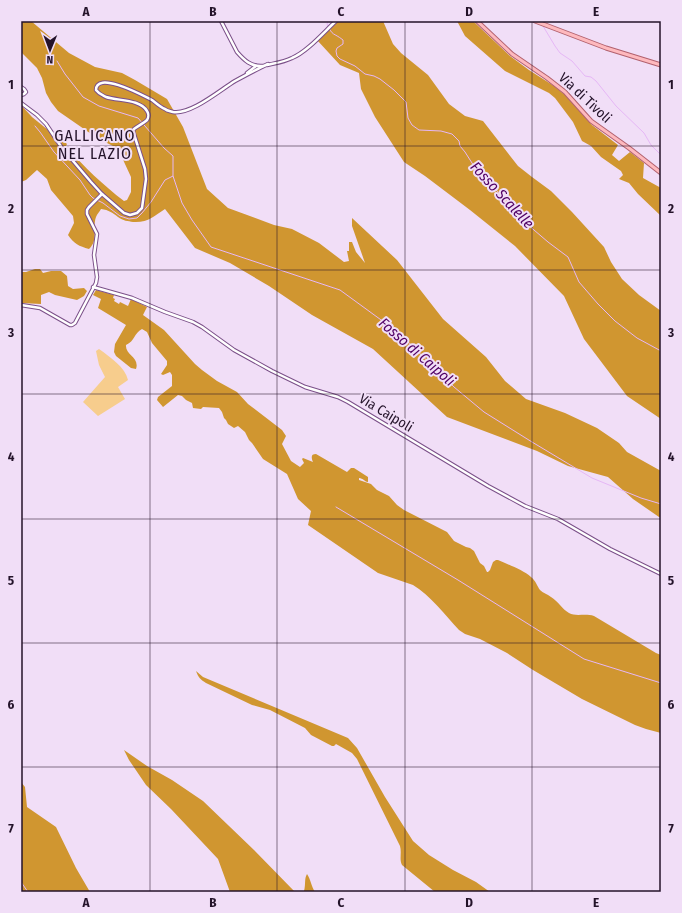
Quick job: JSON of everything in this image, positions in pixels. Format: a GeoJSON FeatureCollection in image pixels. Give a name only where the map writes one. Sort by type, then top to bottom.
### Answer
{"type":"FeatureCollection","features":[{"type":"Feature","properties":{"kind":"main road","name":"Via di Tivoli"},"geometry":{"type":"LineString","coordinates":[[477,21],[512,54],[565,92],[591,122],[629,148],[661,173]]}},
{"type":"Feature","properties":{"kind":"main road"},"geometry":{"type":"LineString","coordinates":[[534,21],[606,48],[661,65]]}},
{"type":"Feature","properties":{"kind":"street"},"geometry":{"type":"LineString","coordinates":[[221,21],[237,52],[248,63],[256,66],[295,57],[317,40],[336,21]]}},
{"type":"Feature","properties":{"kind":"street"},"geometry":{"type":"LineString","coordinates":[[248,63],[250,66],[250,71]]}},
{"type":"Feature","properties":{"kind":"street"},"geometry":{"type":"LineString","coordinates":[[21,103],[46,124],[60,146],[102,194],[127,215],[136,214],[141,210],[146,175],[133,133],[134,129],[148,118],[148,114],[142,106],[136,103],[117,100],[105,96],[97,91],[96,86],[105,82],[118,84],[147,97],[165,109],[178,112],[190,109],[242,77],[268,64]]}},
{"type":"Feature","properties":{"kind":"street"},"geometry":{"type":"LineString","coordinates":[[256,66],[256,70]]}},
{"type":"Feature","properties":{"kind":"street"},"geometry":{"type":"LineString","coordinates":[[242,77],[256,66]]}},
{"type":"Feature","properties":{"kind":"street"},"geometry":{"type":"LineString","coordinates":[[21,87],[24,89],[25,94],[21,95]]}},
{"type":"Feature","properties":{"kind":"street"},"geometry":{"type":"LineString","coordinates":[[21,305],[40,308],[69,324],[72,325],[75,323],[97,278],[94,255],[97,235],[87,214],[87,210],[102,194]]}},
{"type":"Feature","properties":{"kind":"street","name":"Via Caipoli"},"geometry":{"type":"LineString","coordinates":[[93,287],[132,298],[196,324],[236,352],[302,386],[349,402],[488,486],[525,506],[558,518],[610,549],[661,574]]}},
{"type":"Feature","properties":{"kind":"shaded area"},"geometry":{"type":"Polygon","coordinates":[[[21,21],[31,21],[69,53],[95,67],[122,73],[167,99],[183,127],[207,189],[228,208],[274,225],[292,229],[319,243],[344,262],[349,261],[347,251],[349,251],[349,242],[352,242],[356,252],[365,263],[352,226],[352,218],[397,260],[443,319],[486,357],[505,381],[526,399],[565,413],[597,428],[619,443],[627,452],[661,471],[661,517],[633,499],[608,477],[568,466],[537,451],[447,417],[373,349],[312,315],[269,286],[230,263],[195,248],[165,209],[143,221],[133,222],[124,220],[111,212],[101,209],[96,216],[95,237],[89,249],[75,243],[68,235],[74,223],[73,216],[51,190],[47,179],[37,170],[26,180],[21,182],[21,105],[32,117],[48,130],[58,135],[67,144],[66,146],[101,182],[124,201],[127,200],[131,192],[131,177],[119,151],[115,147],[97,138],[58,111],[51,102],[37,68],[21,52],[21,21]]]}},
{"type":"Feature","properties":{"kind":"shaded area"},"geometry":{"type":"Polygon","coordinates":[[[336,21],[383,21],[393,44],[401,53],[428,75],[449,104],[465,116],[483,121],[518,166],[551,191],[604,247],[611,262],[622,279],[639,295],[661,311],[661,419],[627,396],[584,339],[564,296],[515,246],[470,210],[404,162],[375,117],[361,89],[359,73],[340,65],[317,40],[336,21]]]}},
{"type":"Feature","properties":{"kind":"shaded area"},"geometry":{"type":"Polygon","coordinates":[[[457,21],[473,21],[510,56],[565,95],[592,125],[618,145],[612,155],[619,161],[630,152],[644,163],[643,178],[661,188],[661,216],[629,183],[619,179],[623,175],[621,171],[601,157],[591,146],[582,141],[573,122],[555,98],[549,93],[505,71],[465,36],[457,21]]]}},
{"type":"Feature","properties":{"kind":"shaded area"},"geometry":{"type":"Polygon","coordinates":[[[40,269],[43,273],[61,271],[67,276],[68,286],[73,289],[84,288],[87,291],[84,296],[77,300],[55,295],[49,292],[41,295],[41,304],[21,303],[21,272],[40,269]]]}},
{"type":"Feature","properties":{"kind":"shaded area"},"geometry":{"type":"Polygon","coordinates":[[[96,290],[114,295],[114,301],[119,304],[120,302],[128,306],[131,299],[147,307],[143,315],[164,330],[195,364],[217,381],[237,392],[248,404],[282,430],[286,436],[282,444],[291,461],[300,467],[304,463],[303,458],[313,462],[312,456],[316,454],[347,472],[351,468],[354,468],[368,477],[368,482],[360,478],[359,480],[371,484],[377,490],[389,496],[404,510],[447,532],[454,541],[474,551],[480,563],[484,566],[487,572],[496,560],[516,568],[531,577],[542,592],[553,599],[569,613],[575,615],[594,616],[661,655],[661,733],[635,725],[582,699],[507,653],[480,639],[465,634],[459,630],[438,606],[419,589],[413,585],[378,573],[308,525],[311,511],[298,499],[287,474],[263,459],[245,432],[238,426],[234,428],[228,424],[219,408],[193,408],[192,403],[178,395],[163,407],[157,400],[158,397],[172,386],[172,375],[170,372],[163,375],[161,374],[167,365],[167,361],[152,343],[147,332],[142,329],[126,345],[126,348],[136,362],[136,369],[131,368],[116,356],[114,352],[115,344],[126,325],[98,308],[101,299],[93,295],[96,290]]]}},
{"type":"Feature","properties":{"kind":"shaded area"},"geometry":{"type":"Polygon","coordinates":[[[99,349],[124,371],[128,380],[118,387],[125,399],[98,416],[83,402],[105,377],[99,365],[96,351],[99,349]]]}},
{"type":"Feature","properties":{"kind":"shaded area"},"geometry":{"type":"Polygon","coordinates":[[[196,671],[203,677],[348,738],[357,748],[385,797],[413,841],[429,855],[476,882],[490,892],[435,892],[402,865],[400,846],[357,759],[352,753],[336,744],[332,746],[311,735],[305,728],[270,710],[252,705],[206,683],[200,678],[196,671]]]}},
{"type":"Feature","properties":{"kind":"shaded area"},"geometry":{"type":"Polygon","coordinates":[[[124,750],[203,801],[295,892],[230,892],[218,859],[146,785],[124,750]]]}},
{"type":"Feature","properties":{"kind":"shaded area"},"geometry":{"type":"Polygon","coordinates":[[[21,782],[25,787],[27,807],[56,827],[76,868],[90,892],[21,892],[21,782]]]}},
{"type":"Feature","properties":{"kind":"shaded area"},"geometry":{"type":"Polygon","coordinates":[[[307,874],[315,892],[302,892],[304,891],[307,874]]]}},
{"type":"Feature","properties":{"kind":"waterway","name":"Fosso Scalelle"},"geometry":{"type":"LineString","coordinates":[[328,21],[327,24],[331,31],[343,40],[343,44],[337,48],[336,51],[337,56],[340,59],[355,66],[365,74],[380,79],[394,90],[406,102],[408,118],[412,125],[419,130],[441,131],[452,134],[459,141],[460,146],[479,174],[511,204],[520,218],[568,257],[579,282],[598,304],[615,321],[637,338],[661,351]]}},
{"type":"Feature","properties":{"kind":"waterway"},"geometry":{"type":"LineString","coordinates":[[543,26],[560,53],[572,61],[585,76],[591,77],[596,81],[616,106],[644,133],[651,145],[661,155]]}},
{"type":"Feature","properties":{"kind":"waterway","name":"Fosso di Caipoli"},"geometry":{"type":"LineString","coordinates":[[57,61],[83,97],[99,106],[138,118],[164,148],[173,156],[173,176]]}},
{"type":"Feature","properties":{"kind":"waterway","name":"Fosso di Caipoli"},"geometry":{"type":"LineString","coordinates":[[35,126],[54,152],[80,180],[90,195],[120,216],[129,219],[137,218],[151,202],[165,180],[173,176],[182,203],[211,247],[340,290],[399,333],[454,387],[484,412],[592,478],[641,498],[661,504]]}},
{"type":"Feature","properties":{"kind":"waterway"},"geometry":{"type":"LineString","coordinates":[[336,507],[458,580],[584,659],[661,683]]}},
{"type":"Feature","properties":{"kind":"waterway"},"geometry":{"type":"LineString","coordinates":[[21,882],[28,892]]}},
{"type":"Feature","properties":{"kind":"district","name":"GALLICANO NEL LAZIO"},"geometry":{"type":"Point","coordinates":[95,144]}}]}
